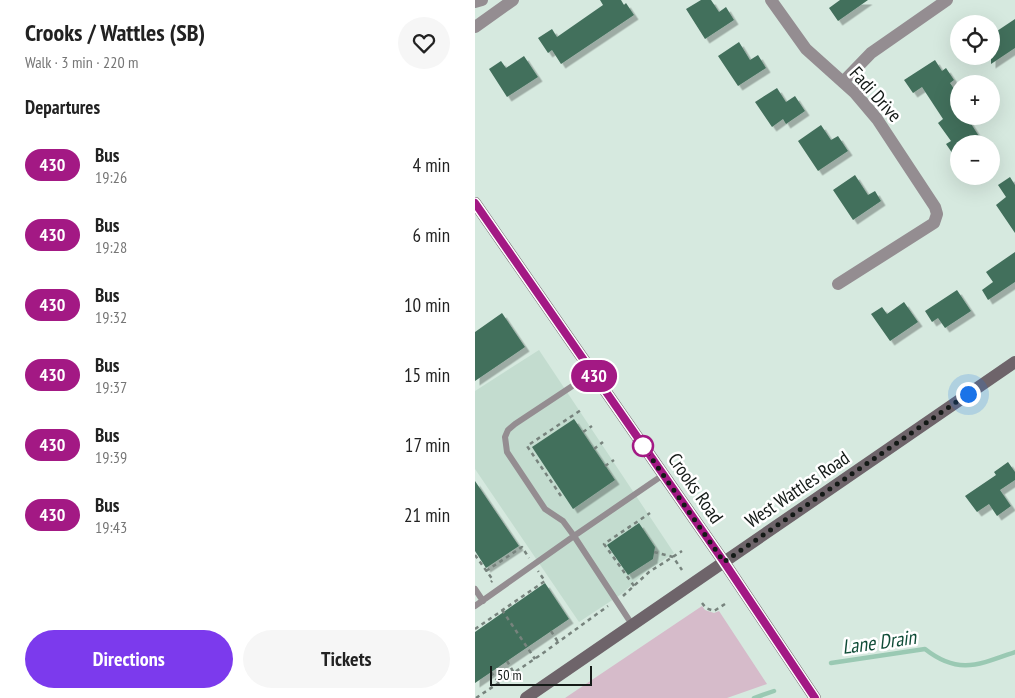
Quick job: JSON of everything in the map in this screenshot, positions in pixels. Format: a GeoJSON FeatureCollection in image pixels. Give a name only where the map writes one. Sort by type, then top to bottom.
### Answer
{"type":"FeatureCollection","features":[{"type":"Feature","properties":{"kind":"main road","name":"Crooks Road"},"geometry":{"type":"LineString","coordinates":[[475,203],[724,562],[815,698]]}},
{"type":"Feature","properties":{"kind":"main road","name":"West Wattles Road"},"geometry":{"type":"LineString","coordinates":[[526,698],[1015,362]]}},
{"type":"Feature","properties":{"kind":"street"},"geometry":{"type":"LineString","coordinates":[[475,2],[482,0]]}},
{"type":"Feature","properties":{"kind":"street","name":"Fadi Drive"},"geometry":{"type":"LineString","coordinates":[[771,0],[806,49],[843,82],[877,119],[932,201],[937,214],[934,223],[838,284]]}},
{"type":"Feature","properties":{"kind":"street"},"geometry":{"type":"LineString","coordinates":[[843,82],[871,53],[947,0]]}},
{"type":"Feature","properties":{"kind":"street"},"geometry":{"type":"LineString","coordinates":[[475,27],[506,1]]}},
{"type":"Feature","properties":{"kind":"lane"},"geometry":{"type":"LineString","coordinates":[[592,373],[508,430],[505,437],[507,452],[545,509],[563,521],[574,536],[633,626]]}},
{"type":"Feature","properties":{"kind":"lane"},"geometry":{"type":"LineString","coordinates":[[475,606],[663,475]]}},
{"type":"Feature","properties":{"kind":"lane"},"geometry":{"type":"LineString","coordinates":[[475,589],[483,600]]}},
{"type":"Feature","properties":{"kind":"path"},"geometry":{"type":"LineString","coordinates":[[561,496],[527,446],[581,410]]}},
{"type":"Feature","properties":{"kind":"path"},"geometry":{"type":"LineString","coordinates":[[583,432],[592,426]]}},
{"type":"Feature","properties":{"kind":"path"},"geometry":{"type":"LineString","coordinates":[[594,448],[603,442]]}},
{"type":"Feature","properties":{"kind":"path"},"geometry":{"type":"LineString","coordinates":[[605,466],[615,460]]}},
{"type":"Feature","properties":{"kind":"path"},"geometry":{"type":"LineString","coordinates":[[635,586],[604,544],[650,513]]}},
{"type":"Feature","properties":{"kind":"path"},"geometry":{"type":"LineString","coordinates":[[486,571],[522,547],[529,558]]}},
{"type":"Feature","properties":{"kind":"path"},"geometry":{"type":"LineString","coordinates":[[623,596],[649,572],[682,551]]}},
{"type":"Feature","properties":{"kind":"path"},"geometry":{"type":"LineString","coordinates":[[654,552],[673,557],[682,570]]}},
{"type":"Feature","properties":{"kind":"path"},"geometry":{"type":"LineString","coordinates":[[475,555],[493,580],[483,587]]}},
{"type":"Feature","properties":{"kind":"path"},"geometry":{"type":"LineString","coordinates":[[475,629],[508,605],[545,582],[537,570]]}},
{"type":"Feature","properties":{"kind":"path"},"geometry":{"type":"LineString","coordinates":[[702,602],[706,608],[714,611],[725,604]]}},
{"type":"Feature","properties":{"kind":"path"},"geometry":{"type":"LineString","coordinates":[[476,697],[535,659],[611,604]]}},
{"type":"Feature","properties":{"kind":"path"},"geometry":{"type":"LineString","coordinates":[[502,610],[535,659]]}},
{"type":"Feature","properties":{"kind":"path"},"geometry":{"type":"LineString","coordinates":[[551,631],[558,642]]}},
{"type":"Feature","properties":{"kind":"path"},"geometry":{"type":"LineString","coordinates":[[507,661],[514,673]]}},
{"type":"Feature","properties":{"kind":"path"},"geometry":{"type":"LineString","coordinates":[[491,672],[499,683]]}},
{"type":"Feature","properties":{"kind":"shaded area"},"geometry":{"type":"Polygon","coordinates":[[[539,350],[674,553],[644,573],[623,593],[579,622],[475,469],[475,391],[539,350]]]}},
{"type":"Feature","properties":{"kind":"shaded area"},"geometry":{"type":"Polygon","coordinates":[[[702,606],[705,610],[714,613],[719,611],[767,684],[727,698],[565,698],[702,606]]]}},
{"type":"Feature","properties":{"kind":"building"},"geometry":{"type":"Polygon","coordinates":[[[600,0],[621,0],[624,5],[626,3],[634,15],[561,64],[552,50],[548,53],[538,38],[552,29],[557,37],[603,5],[600,0]]]}},
{"type":"Feature","properties":{"kind":"building"},"geometry":{"type":"Polygon","coordinates":[[[701,0],[711,0],[719,12],[726,7],[734,20],[705,39],[686,9],[701,0]]]}},
{"type":"Feature","properties":{"kind":"building"},"geometry":{"type":"Polygon","coordinates":[[[840,0],[868,0],[838,21],[829,8],[840,0]]]}},
{"type":"Feature","properties":{"kind":"building"},"geometry":{"type":"Polygon","coordinates":[[[1015,19],[1015,48],[1000,58],[1000,29],[1015,19]]]}},
{"type":"Feature","properties":{"kind":"building"},"geometry":{"type":"Polygon","coordinates":[[[739,42],[750,60],[758,55],[766,68],[738,86],[718,56],[739,42]]]}},
{"type":"Feature","properties":{"kind":"building"},"geometry":{"type":"Polygon","coordinates":[[[524,56],[538,77],[507,97],[489,69],[501,61],[506,68],[524,56]]]}},
{"type":"Feature","properties":{"kind":"building"},"geometry":{"type":"Polygon","coordinates":[[[935,60],[942,71],[946,68],[951,75],[950,125],[972,125],[978,135],[950,135],[950,140],[938,123],[943,119],[922,87],[913,93],[904,80],[935,60]]]}},
{"type":"Feature","properties":{"kind":"building"},"geometry":{"type":"Polygon","coordinates":[[[777,88],[786,102],[795,96],[805,111],[786,124],[783,119],[772,127],[755,102],[777,88]]]}},
{"type":"Feature","properties":{"kind":"building"},"geometry":{"type":"Polygon","coordinates":[[[821,125],[831,140],[838,136],[848,151],[818,171],[798,141],[821,125]]]}},
{"type":"Feature","properties":{"kind":"building"},"geometry":{"type":"Polygon","coordinates":[[[950,142],[950,150],[946,144],[950,142]]]}},
{"type":"Feature","properties":{"kind":"building"},"geometry":{"type":"Polygon","coordinates":[[[855,175],[868,195],[875,191],[881,201],[853,220],[833,190],[855,175]]]}},
{"type":"Feature","properties":{"kind":"building"},"geometry":{"type":"Polygon","coordinates":[[[1010,177],[1015,185],[1015,233],[996,205],[1006,197],[998,185],[1010,177]]]}},
{"type":"Feature","properties":{"kind":"building"},"geometry":{"type":"Polygon","coordinates":[[[1015,252],[1015,282],[988,300],[982,290],[993,282],[986,272],[1015,252]]]}},
{"type":"Feature","properties":{"kind":"building"},"geometry":{"type":"Polygon","coordinates":[[[957,290],[971,311],[945,328],[938,318],[932,322],[925,311],[957,290]]]}},
{"type":"Feature","properties":{"kind":"building"},"geometry":{"type":"Polygon","coordinates":[[[904,302],[918,322],[890,341],[871,314],[882,307],[887,314],[904,302]]]}},
{"type":"Feature","properties":{"kind":"building"},"geometry":{"type":"Polygon","coordinates":[[[502,313],[525,347],[475,381],[475,332],[502,313]]]}},
{"type":"Feature","properties":{"kind":"building"},"geometry":{"type":"Polygon","coordinates":[[[574,419],[615,480],[573,509],[532,447],[574,419]]]}},
{"type":"Feature","properties":{"kind":"building"},"geometry":{"type":"Polygon","coordinates":[[[1008,462],[1015,472],[1015,480],[1000,490],[1011,506],[997,516],[989,504],[977,512],[965,496],[996,475],[994,472],[1008,462]]]}},
{"type":"Feature","properties":{"kind":"building"},"geometry":{"type":"Polygon","coordinates":[[[475,481],[519,546],[486,568],[475,551],[475,481]]]}},
{"type":"Feature","properties":{"kind":"building"},"geometry":{"type":"Polygon","coordinates":[[[639,523],[655,547],[653,559],[628,575],[607,545],[639,523]]]}},
{"type":"Feature","properties":{"kind":"building"},"geometry":{"type":"Polygon","coordinates":[[[545,583],[569,619],[475,683],[475,632],[545,583]]]}},
{"type":"Feature","properties":{"kind":"waterway","name":"Lane Drain"},"geometry":{"type":"LineString","coordinates":[[831,663],[925,649],[948,662],[968,665],[990,661],[1015,652]]}},
{"type":"Feature","properties":{"kind":"waterway","name":"Lane Drain"},"geometry":{"type":"LineString","coordinates":[[754,698],[774,691]]}},
{"type":"Feature","properties":{"kind":"bus line","name":"430"},"geometry":{"type":"LineString","coordinates":[[475,203],[724,562],[815,698]]}},
{"type":"Feature","properties":{"kind":"route"},"geometry":{"type":"LineString","coordinates":[[643,446],[724,562],[968,394]]}}]}
